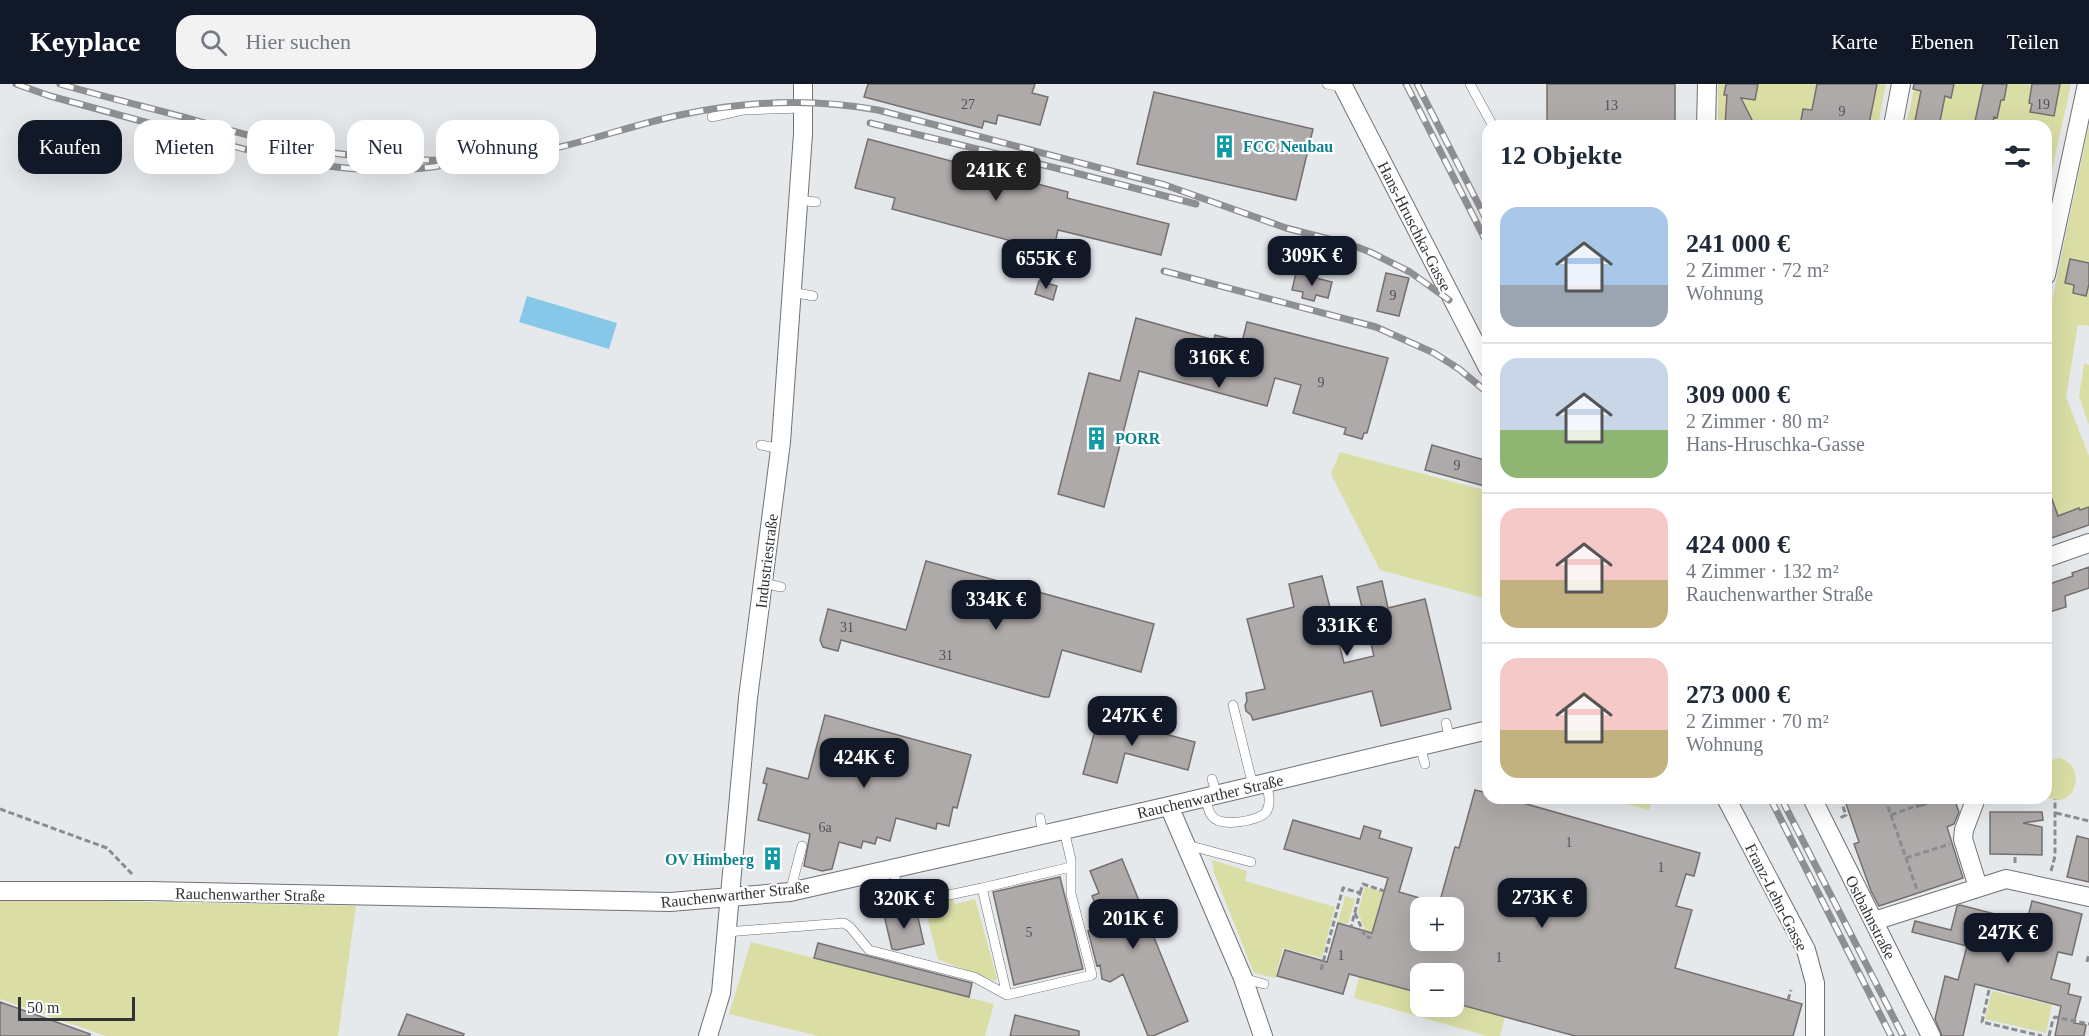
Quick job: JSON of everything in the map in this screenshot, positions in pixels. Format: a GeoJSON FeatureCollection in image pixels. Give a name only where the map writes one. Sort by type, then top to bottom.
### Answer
{"type":"FeatureCollection","features":[{"type":"Feature","properties":{"kind":"street","name":"Industriestraße"},"geometry":{"type":"LineString","coordinates":[[713,1027],[721,993],[748,698],[772,585],[792,292],[807,201],[803,84]]}},
{"type":"Feature","properties":{"kind":"street"},"geometry":{"type":"LineString","coordinates":[[1706,120],[1707,84]]}},
{"type":"Feature","properties":{"kind":"street"},"geometry":{"type":"LineString","coordinates":[[1894,120],[1902,84]]}},
{"type":"Feature","properties":{"kind":"street"},"geometry":{"type":"LineString","coordinates":[[2052,247],[2087,84]]}},
{"type":"Feature","properties":{"kind":"street","name":"Hans-Hruschka-Gasse"},"geometry":{"type":"LineString","coordinates":[[1338,85],[1482,357]]}},
{"type":"Feature","properties":{"kind":"street"},"geometry":{"type":"LineString","coordinates":[[2052,556],[2089,543]]}},
{"type":"Feature","properties":{"kind":"street","name":"Rauchenwarther Straße"},"geometry":{"type":"LineString","coordinates":[[0,891],[149,891],[670,902],[790,892],[893,868],[1042,826],[1064,830],[1169,806],[1212,791],[1259,785],[1420,746],[1448,731],[1482,730]]}},
{"type":"Feature","properties":{"kind":"street","name":"Franz-Lehn-Gasse"},"geometry":{"type":"LineString","coordinates":[[1729,804],[1806,950],[1815,983],[1815,1036]]}},
{"type":"Feature","properties":{"kind":"street","name":"Ostbahnstraße"},"geometry":{"type":"LineString","coordinates":[[1815,804],[1930,1036]]}},
{"type":"Feature","properties":{"kind":"street"},"geometry":{"type":"LineString","coordinates":[[1974,804],[1965,826],[1963,839],[1978,887]]}},
{"type":"Feature","properties":{"kind":"street"},"geometry":{"type":"LineString","coordinates":[[1169,806],[1243,978],[1263,1036]]}},
{"type":"Feature","properties":{"kind":"street"},"geometry":{"type":"LineString","coordinates":[[1874,921],[2010,879],[2089,897]]}},
{"type":"Feature","properties":{"kind":"lane"},"geometry":{"type":"LineString","coordinates":[[1470,84],[1490,120]]}},
{"type":"Feature","properties":{"kind":"lane"},"geometry":{"type":"LineString","coordinates":[[712,117],[741,111],[803,108]]}},
{"type":"Feature","properties":{"kind":"lane"},"geometry":{"type":"LineString","coordinates":[[792,292],[813,296]]}},
{"type":"Feature","properties":{"kind":"lane"},"geometry":{"type":"LineString","coordinates":[[761,445],[780,449]]}},
{"type":"Feature","properties":{"kind":"lane"},"geometry":{"type":"LineString","coordinates":[[1212,791],[1212,818],[1227,823],[1260,816],[1268,807],[1269,800],[1259,785],[1233,705]]}},
{"type":"Feature","properties":{"kind":"lane"},"geometry":{"type":"LineString","coordinates":[[1420,746],[1425,764]]}},
{"type":"Feature","properties":{"kind":"lane"},"geometry":{"type":"LineString","coordinates":[[1268,807],[1278,809]]}},
{"type":"Feature","properties":{"kind":"lane"},"geometry":{"type":"LineString","coordinates":[[726,933],[844,924],[850,927],[869,950],[974,977],[1007,995],[1092,975],[1071,894],[1071,867],[1064,830]]}},
{"type":"Feature","properties":{"kind":"lane"},"geometry":{"type":"LineString","coordinates":[[1187,845],[1251,862]]}},
{"type":"Feature","properties":{"kind":"lane"},"geometry":{"type":"LineString","coordinates":[[790,892],[802,846]]}},
{"type":"Feature","properties":{"kind":"lane"},"geometry":{"type":"LineString","coordinates":[[893,868],[902,905],[1071,867]]}},
{"type":"Feature","properties":{"kind":"lane"},"geometry":{"type":"LineString","coordinates":[[982,888],[1007,995]]}},
{"type":"Feature","properties":{"kind":"lane"},"geometry":{"type":"LineString","coordinates":[[1243,978],[1264,984]]}},
{"type":"Feature","properties":{"kind":"path"},"geometry":{"type":"LineString","coordinates":[[2046,887],[2055,856],[2055,799]]}},
{"type":"Feature","properties":{"kind":"path"},"geometry":{"type":"LineString","coordinates":[[1887,804],[1922,905]]}},
{"type":"Feature","properties":{"kind":"path"},"geometry":{"type":"LineString","coordinates":[[1891,815],[1921,804]]}},
{"type":"Feature","properties":{"kind":"path"},"geometry":{"type":"LineString","coordinates":[[0,809],[107,848],[149,891]]}},
{"type":"Feature","properties":{"kind":"path"},"geometry":{"type":"LineString","coordinates":[[2055,813],[2089,821]]}},
{"type":"Feature","properties":{"kind":"path"},"geometry":{"type":"LineString","coordinates":[[1906,858],[1963,839]]}},
{"type":"Feature","properties":{"kind":"path"},"geometry":{"type":"LineString","coordinates":[[1351,927],[1363,884],[1384,891]]}},
{"type":"Feature","properties":{"kind":"path"},"geometry":{"type":"LineString","coordinates":[[1321,970],[1343,888],[1360,893]]}},
{"type":"Feature","properties":{"kind":"path"},"geometry":{"type":"LineString","coordinates":[[1355,912],[1365,936],[1371,938]]}},
{"type":"Feature","properties":{"kind":"path"},"geometry":{"type":"LineString","coordinates":[[2087,962],[2089,953]]}},
{"type":"Feature","properties":{"kind":"path"},"geometry":{"type":"LineString","coordinates":[[1788,1000],[1791,990]]}},
{"type":"Feature","properties":{"kind":"path"},"geometry":{"type":"LineString","coordinates":[[1989,990],[1982,1022],[2042,1036]]}},
{"type":"Feature","properties":{"kind":"path"},"geometry":{"type":"LineString","coordinates":[[2049,1036],[2054,1018],[2059,1017],[2089,1024]]}},
{"type":"Feature","properties":{"kind":"green space"},"geometry":{"type":"Polygon","coordinates":[[[1718,84],[1886,84],[1879,120],[1718,120],[1718,84]]]}},
{"type":"Feature","properties":{"kind":"green space"},"geometry":{"type":"Polygon","coordinates":[[[1915,84],[2071,84],[2052,170],[2052,120],[1907,120],[1915,84]]]}},
{"type":"Feature","properties":{"kind":"green space"},"geometry":{"type":"Polygon","coordinates":[[[2089,125],[2089,326],[2078,325],[2066,397],[2089,456],[2089,525],[2052,538],[2052,301],[2089,125]]]}},
{"type":"Feature","properties":{"kind":"green space"},"geometry":{"type":"Polygon","coordinates":[[[2084,364],[2089,365],[2089,425],[2079,396],[2084,364]]]}},
{"type":"Feature","properties":{"kind":"green space"},"geometry":{"type":"Polygon","coordinates":[[[1340,452],[1482,489],[1482,597],[1380,570],[1331,474],[1340,452]]]}},
{"type":"Feature","properties":{"kind":"green space"},"geometry":{"type":"Polygon","coordinates":[[[2059,758],[2068,762],[2074,769],[2075,786],[2071,794],[2064,799],[2052,798],[2052,760],[2059,758]]]}},
{"type":"Feature","properties":{"kind":"green space"},"geometry":{"type":"Polygon","coordinates":[[[1626,804],[1650,804],[1649,810],[1626,804]]]}},
{"type":"Feature","properties":{"kind":"green space"},"geometry":{"type":"Polygon","coordinates":[[[1212,860],[1247,871],[1245,881],[1335,907],[1322,958],[1283,948],[1275,978],[1254,973],[1214,873],[1212,860]]]}},
{"type":"Feature","properties":{"kind":"green space"},"geometry":{"type":"Polygon","coordinates":[[[1365,887],[1383,891],[1372,932],[1365,930],[1358,912],[1365,887]]]}},
{"type":"Feature","properties":{"kind":"green space"},"geometry":{"type":"Polygon","coordinates":[[[1345,896],[1355,899],[1348,924],[1338,922],[1345,896]]]}},
{"type":"Feature","properties":{"kind":"green space"},"geometry":{"type":"Polygon","coordinates":[[[953,898],[955,904],[975,899],[997,978],[995,981],[939,960],[928,920],[932,903],[953,898]]]}},
{"type":"Feature","properties":{"kind":"green space"},"geometry":{"type":"Polygon","coordinates":[[[0,899],[356,906],[338,1036],[106,1036],[0,999],[0,899]]]}},
{"type":"Feature","properties":{"kind":"green space"},"geometry":{"type":"Polygon","coordinates":[[[751,942],[994,1004],[985,1036],[818,1036],[729,1014],[751,942]]]}},
{"type":"Feature","properties":{"kind":"green space"},"geometry":{"type":"Polygon","coordinates":[[[1359,977],[1410,990],[1410,1014],[1354,998],[1359,977]]]}},
{"type":"Feature","properties":{"kind":"green space"},"geometry":{"type":"Polygon","coordinates":[[[1992,991],[2052,1005],[2046,1033],[1985,1019],[1992,991]]]}},
{"type":"Feature","properties":{"kind":"green space"},"geometry":{"type":"Polygon","coordinates":[[[1464,1006],[1505,1017],[1500,1036],[1487,1036],[1420,1017],[1464,1017],[1464,1006]]]}},
{"type":"Feature","properties":{"kind":"water"},"geometry":{"type":"Polygon","coordinates":[[[527,296],[617,323],[609,349],[519,322],[527,296]]]}},
{"type":"Feature","properties":{"kind":"building"},"geometry":{"type":"Polygon","coordinates":[[[868,84],[1035,84],[1032,93],[1048,97],[1040,125],[998,115],[996,124],[984,121],[982,128],[864,97],[868,84]]]}},
{"type":"Feature","properties":{"kind":"building"},"geometry":{"type":"Polygon","coordinates":[[[1547,84],[1675,84],[1675,120],[1547,120],[1547,84]]]}},
{"type":"Feature","properties":{"kind":"building"},"geometry":{"type":"Polygon","coordinates":[[[1726,84],[1758,84],[1755,100],[1741,98],[1752,120],[1725,120],[1727,95],[1724,95],[1726,84]]]}},
{"type":"Feature","properties":{"kind":"building"},"geometry":{"type":"Polygon","coordinates":[[[1817,84],[1877,84],[1870,120],[1801,120],[1803,109],[1812,110],[1817,84]]]}},
{"type":"Feature","properties":{"kind":"building"},"geometry":{"type":"Polygon","coordinates":[[[1914,84],[1954,84],[1951,98],[1945,96],[1940,120],[1915,120],[1921,91],[1913,89],[1914,84]]]}},
{"type":"Feature","properties":{"kind":"building"},"geometry":{"type":"Polygon","coordinates":[[[1983,84],[2007,84],[1997,118],[1975,120],[1983,84]]]}},
{"type":"Feature","properties":{"kind":"building"},"geometry":{"type":"Polygon","coordinates":[[[2032,84],[2060,84],[2054,116],[2030,112],[2032,84]]]}},
{"type":"Feature","properties":{"kind":"building","name":"FCC Neubau"},"geometry":{"type":"Polygon","coordinates":[[[1154,92],[1313,129],[1296,200],[1137,164],[1154,92]]]}},
{"type":"Feature","properties":{"kind":"building"},"geometry":{"type":"Polygon","coordinates":[[[868,139],[1068,192],[1067,198],[1169,224],[1161,255],[1058,230],[1053,252],[892,209],[895,198],[855,188],[868,139]]]}},
{"type":"Feature","properties":{"kind":"building"},"geometry":{"type":"Polygon","coordinates":[[[1329,254],[1347,259],[1343,274],[1325,269],[1329,254]]]}},
{"type":"Feature","properties":{"kind":"building"},"geometry":{"type":"Polygon","coordinates":[[[2070,259],[2089,263],[2089,284],[2086,296],[2073,293],[2074,285],[2065,283],[2070,259]]]}},
{"type":"Feature","properties":{"kind":"building"},"geometry":{"type":"Polygon","coordinates":[[[1296,273],[1332,282],[1328,298],[1316,295],[1314,301],[1302,298],[1303,292],[1292,290],[1296,273]]]}},
{"type":"Feature","properties":{"kind":"building"},"geometry":{"type":"Polygon","coordinates":[[[1386,273],[1409,278],[1399,316],[1377,311],[1386,273]]]}},
{"type":"Feature","properties":{"kind":"building"},"geometry":{"type":"Polygon","coordinates":[[[1039,281],[1057,286],[1053,300],[1035,294],[1039,281]]]}},
{"type":"Feature","properties":{"kind":"building"},"geometry":{"type":"Polygon","coordinates":[[[1136,318],[1214,340],[1215,335],[1242,342],[1247,322],[1388,358],[1367,433],[1364,433],[1362,439],[1344,434],[1346,428],[1293,413],[1301,385],[1275,378],[1267,406],[1139,371],[1104,507],[1058,494],[1089,373],[1120,381],[1136,318]]]}},
{"type":"Feature","properties":{"kind":"building"},"geometry":{"type":"Polygon","coordinates":[[[1432,445],[1482,459],[1482,485],[1425,470],[1432,445]]]}},
{"type":"Feature","properties":{"kind":"building"},"geometry":{"type":"Polygon","coordinates":[[[2052,499],[2058,516],[2079,508],[2080,510],[2089,507],[2089,525],[2052,538],[2052,499]]]}},
{"type":"Feature","properties":{"kind":"building"},"geometry":{"type":"Polygon","coordinates":[[[926,561],[1154,624],[1141,672],[1062,650],[1049,697],[1044,697],[841,640],[838,651],[823,647],[820,640],[828,609],[906,630],[926,561]]]}},
{"type":"Feature","properties":{"kind":"building"},"geometry":{"type":"Polygon","coordinates":[[[2089,567],[2089,588],[2065,596],[2066,607],[2052,611],[2052,583],[2073,576],[2072,573],[2089,567]]]}},
{"type":"Feature","properties":{"kind":"building"},"geometry":{"type":"Polygon","coordinates":[[[1322,576],[1344,663],[1374,656],[1357,587],[1382,581],[1388,608],[1425,599],[1451,709],[1381,726],[1372,691],[1253,720],[1246,711],[1246,693],[1265,689],[1247,619],[1294,607],[1289,584],[1322,576]]]}},
{"type":"Feature","properties":{"kind":"building"},"geometry":{"type":"Polygon","coordinates":[[[1101,709],[1130,717],[1128,724],[1195,742],[1188,770],[1125,753],[1117,783],[1083,774],[1101,709]]]}},
{"type":"Feature","properties":{"kind":"building"},"geometry":{"type":"Polygon","coordinates":[[[825,715],[971,755],[957,808],[953,807],[949,826],[937,823],[936,829],[896,818],[890,841],[877,837],[875,844],[863,841],[861,848],[839,842],[832,869],[822,871],[804,866],[810,834],[758,820],[767,784],[763,783],[767,768],[808,779],[825,715]]]}},
{"type":"Feature","properties":{"kind":"building"},"geometry":{"type":"Polygon","coordinates":[[[1475,790],[1482,792],[1482,804],[1526,804],[1700,853],[1694,876],[1686,874],[1676,906],[1692,910],[1675,968],[1802,1004],[1793,1036],[1575,1036],[1464,1006],[1464,963],[1410,963],[1410,990],[1349,974],[1343,994],[1277,976],[1285,950],[1327,962],[1338,923],[1372,933],[1388,878],[1284,849],[1293,820],[1360,839],[1364,826],[1381,831],[1379,838],[1412,848],[1399,892],[1416,897],[1410,897],[1410,951],[1464,951],[1464,897],[1441,897],[1455,847],[1459,848],[1475,790]]]}},
{"type":"Feature","properties":{"kind":"building"},"geometry":{"type":"Polygon","coordinates":[[[1846,804],[1916,804],[1917,807],[1926,804],[1956,804],[1959,812],[1954,824],[1947,827],[1963,878],[1879,906],[1871,891],[1854,844],[1859,842],[1846,804]]]}},
{"type":"Feature","properties":{"kind":"building"},"geometry":{"type":"Polygon","coordinates":[[[1990,812],[2042,812],[2043,820],[2023,823],[2042,827],[2042,855],[1990,854],[1990,812]]]}},
{"type":"Feature","properties":{"kind":"building"},"geometry":{"type":"Polygon","coordinates":[[[2077,836],[2089,839],[2089,882],[2067,877],[2077,836]]]}},
{"type":"Feature","properties":{"kind":"building"},"geometry":{"type":"Polygon","coordinates":[[[1122,859],[1188,1021],[1153,1036],[1148,1036],[1123,974],[1110,982],[1102,979],[1100,965],[1097,966],[1088,931],[1103,924],[1092,896],[1099,893],[1090,871],[1122,859]]]}},
{"type":"Feature","properties":{"kind":"building"},"geometry":{"type":"Polygon","coordinates":[[[1060,877],[1083,969],[1014,985],[993,892],[1060,877]]]}},
{"type":"Feature","properties":{"kind":"building"},"geometry":{"type":"Polygon","coordinates":[[[2032,901],[2082,914],[2072,955],[2058,952],[2051,979],[2070,984],[2068,994],[2081,997],[2074,1023],[2086,1025],[2084,1036],[2055,1036],[2061,1006],[1975,984],[1963,1036],[1942,1036],[1935,1019],[1945,976],[1958,980],[1967,946],[1912,932],[1915,921],[1951,930],[1957,906],[1960,905],[2003,916],[1996,942],[2020,948],[2032,901]]]}},
{"type":"Feature","properties":{"kind":"building"},"geometry":{"type":"Polygon","coordinates":[[[916,909],[924,944],[892,949],[884,915],[916,909]]]}},
{"type":"Feature","properties":{"kind":"building"},"geometry":{"type":"Polygon","coordinates":[[[818,943],[972,983],[969,997],[814,958],[818,943]]]}},
{"type":"Feature","properties":{"kind":"building"},"geometry":{"type":"Polygon","coordinates":[[[0,1002],[90,1034],[90,1036],[0,1036],[0,1002]]]}},
{"type":"Feature","properties":{"kind":"building"},"geometry":{"type":"Polygon","coordinates":[[[407,1014],[464,1034],[463,1036],[398,1036],[407,1014]]]}},
{"type":"Feature","properties":{"kind":"building"},"geometry":{"type":"Polygon","coordinates":[[[1015,1015],[1079,1031],[1079,1036],[1010,1036],[1015,1015]]]}},
{"type":"Feature","properties":{"kind":"railway"},"geometry":{"type":"LineString","coordinates":[[16,84],[50,96],[223,143],[314,164],[376,170],[436,166]]}},
{"type":"Feature","properties":{"kind":"railway"},"geometry":{"type":"LineString","coordinates":[[60,84],[292,146],[345,155],[427,160],[455,160],[531,153],[705,110],[779,103],[853,106],[878,110],[1165,185],[1286,228],[1352,245],[1410,272],[1449,300]]}},
{"type":"Feature","properties":{"kind":"railway"},"geometry":{"type":"LineString","coordinates":[[1406,84],[1482,233]]}},
{"type":"Feature","properties":{"kind":"railway"},"geometry":{"type":"LineString","coordinates":[[1417,84],[1482,211]]}},
{"type":"Feature","properties":{"kind":"railway"},"geometry":{"type":"LineString","coordinates":[[870,123],[1196,204]]}},
{"type":"Feature","properties":{"kind":"railway"},"geometry":{"type":"LineString","coordinates":[[1164,271],[1376,327],[1434,353],[1459,369],[1482,388]]}},
{"type":"Feature","properties":{"kind":"railway"},"geometry":{"type":"LineString","coordinates":[[1773,804],[1891,1036]]}},
{"type":"Feature","properties":{"kind":"railway"},"geometry":{"type":"LineString","coordinates":[[1784,804],[1903,1036]]}},
{"type":"Feature","properties":{"kind":"place","name":"FCC Neubau"},"geometry":{"type":"Point","coordinates":[1225,146]}},
{"type":"Feature","properties":{"kind":"place","name":"PORR"},"geometry":{"type":"Point","coordinates":[1097,438]}},
{"type":"Feature","properties":{"kind":"place","name":"OV Himberg"},"geometry":{"type":"Point","coordinates":[772,859]}}]}
